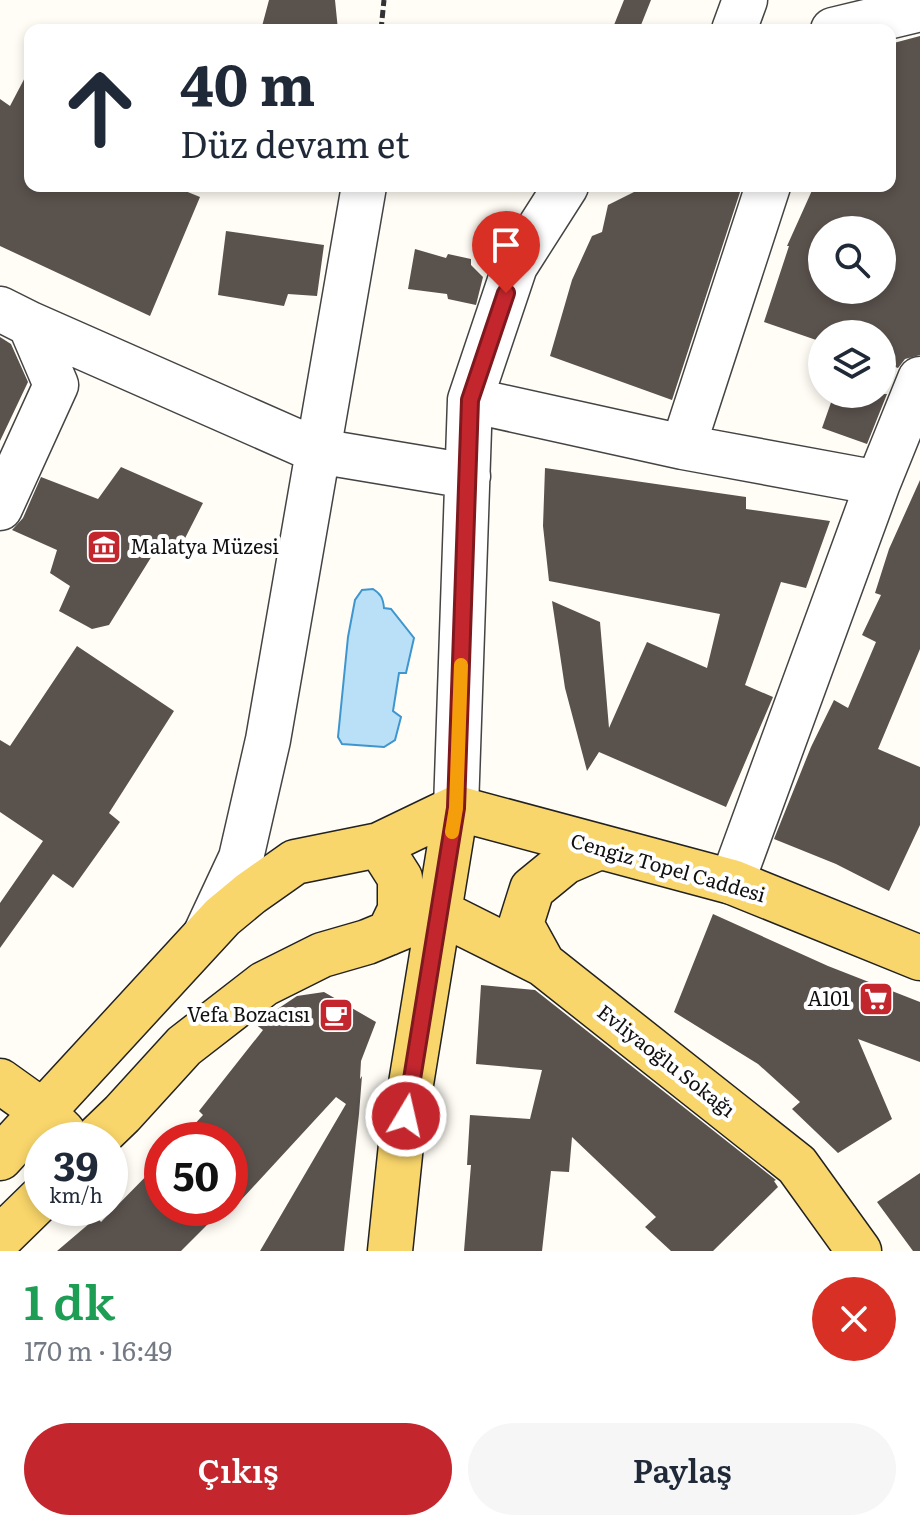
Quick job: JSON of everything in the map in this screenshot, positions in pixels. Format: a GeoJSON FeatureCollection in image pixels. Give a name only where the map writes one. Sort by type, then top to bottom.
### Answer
{"type":"FeatureCollection","features":[{"type":"Feature","properties":{"kind":"main road"},"geometry":{"type":"LineString","coordinates":[[59,1122],[205,935],[251,893],[295,862],[379,845],[456,808]]}},
{"type":"Feature","properties":{"kind":"main road"},"geometry":{"type":"LineString","coordinates":[[390,1251],[401,1145],[456,808]]}},
{"type":"Feature","properties":{"kind":"main road","name":"Cengiz Topel Caddesi"},"geometry":{"type":"LineString","coordinates":[[456,808],[732,882],[920,958]]}},
{"type":"Feature","properties":{"kind":"main road"},"geometry":{"type":"LineString","coordinates":[[379,845],[400,878],[400,910],[389,933]]}},
{"type":"Feature","properties":{"kind":"main road"},"geometry":{"type":"LineString","coordinates":[[543,964],[521,924],[532,889],[565,862],[600,847]]}},
{"type":"Feature","properties":{"kind":"main road"},"geometry":{"type":"LineString","coordinates":[[114,1122],[184,1046],[264,984],[322,955],[367,942],[439,912]]}},
{"type":"Feature","properties":{"kind":"main road","name":"Evliyaoğlu Sokağı"},"geometry":{"type":"LineString","coordinates":[[439,912],[543,964],[797,1165],[859,1251]]}},
{"type":"Feature","properties":{"kind":"main road"},"geometry":{"type":"LineString","coordinates":[[0,1081],[51,1122]]}},
{"type":"Feature","properties":{"kind":"main road"},"geometry":{"type":"LineString","coordinates":[[0,1158],[24,1144]]}},
{"type":"Feature","properties":{"kind":"main road"},"geometry":{"type":"LineString","coordinates":[[0,1238],[24,1215]]}},
{"type":"Feature","properties":{"kind":"street"},"geometry":{"type":"LineString","coordinates":[[736,24],[745,0]]}},
{"type":"Feature","properties":{"kind":"street"},"geometry":{"type":"LineString","coordinates":[[858,24],[920,9]]}},
{"type":"Feature","properties":{"kind":"street"},"geometry":{"type":"LineString","coordinates":[[205,935],[241,858],[268,740],[363,192]]}},
{"type":"Feature","properties":{"kind":"street"},"geometry":{"type":"LineString","coordinates":[[456,808],[470,400],[515,266],[562,192]]}},
{"type":"Feature","properties":{"kind":"street"},"geometry":{"type":"LineString","coordinates":[[683,447],[766,192]]}},
{"type":"Feature","properties":{"kind":"street"},"geometry":{"type":"LineString","coordinates":[[15,316],[318,451],[468,476]]}},
{"type":"Feature","properties":{"kind":"street"},"geometry":{"type":"LineString","coordinates":[[0,508],[56,385],[15,316]]}},
{"type":"Feature","properties":{"kind":"street"},"geometry":{"type":"LineString","coordinates":[[732,882],[878,483],[920,379]]}},
{"type":"Feature","properties":{"kind":"street"},"geometry":{"type":"LineString","coordinates":[[470,400],[683,447],[878,483]]}},
{"type":"Feature","properties":{"kind":"path"},"geometry":{"type":"LineString","coordinates":[[382,24],[384,0]]}},
{"type":"Feature","properties":{"kind":"water"},"geometry":{"type":"Polygon","coordinates":[[[373,589],[381,597],[384,608],[391,609],[414,638],[406,673],[399,673],[393,711],[401,717],[395,740],[384,747],[342,744],[338,737],[355,600],[362,590],[373,589]]]}},
{"type":"Feature","properties":{"kind":"building"},"geometry":{"type":"Polygon","coordinates":[[[269,0],[335,0],[337,24],[263,24],[269,0]]]}},
{"type":"Feature","properties":{"kind":"building"},"geometry":{"type":"Polygon","coordinates":[[[624,0],[651,0],[641,24],[614,24],[624,0]]]}},
{"type":"Feature","properties":{"kind":"building"},"geometry":{"type":"Polygon","coordinates":[[[920,36],[920,355],[905,359],[896,367],[896,320],[808,320],[808,337],[764,322],[789,246],[811,192],[896,192],[896,42],[920,36]]]}},
{"type":"Feature","properties":{"kind":"building"},"geometry":{"type":"Polygon","coordinates":[[[24,79],[24,192],[188,192],[200,197],[150,316],[0,246],[0,99],[10,106],[24,79]]]}},
{"type":"Feature","properties":{"kind":"building"},"geometry":{"type":"Polygon","coordinates":[[[634,192],[740,192],[672,400],[550,356],[572,280],[592,236],[602,232],[608,205],[634,192]]]}},
{"type":"Feature","properties":{"kind":"building"},"geometry":{"type":"Polygon","coordinates":[[[226,231],[324,245],[317,296],[288,294],[284,306],[218,295],[226,231]]]}},
{"type":"Feature","properties":{"kind":"building"},"geometry":{"type":"Polygon","coordinates":[[[415,249],[446,258],[448,254],[471,259],[471,265],[483,277],[476,305],[448,299],[447,294],[408,289],[415,249]]]}},
{"type":"Feature","properties":{"kind":"building"},"geometry":{"type":"Polygon","coordinates":[[[0,337],[11,344],[28,382],[0,441],[0,337]]]}},
{"type":"Feature","properties":{"kind":"building"},"geometry":{"type":"Polygon","coordinates":[[[829,408],[881,408],[867,444],[822,428],[829,408]]]}},
{"type":"Feature","properties":{"kind":"building","name":"Malatya Müzesi"},"geometry":{"type":"Polygon","coordinates":[[[121,467],[203,503],[178,552],[160,543],[109,625],[92,629],[59,611],[70,586],[50,573],[57,550],[12,530],[23,518],[41,477],[98,499],[121,467]]]}},
{"type":"Feature","properties":{"kind":"building"},"geometry":{"type":"Polygon","coordinates":[[[545,468],[746,497],[746,509],[830,521],[806,588],[781,582],[745,685],[773,697],[726,807],[599,752],[587,771],[565,688],[552,601],[600,622],[609,728],[647,642],[707,668],[720,614],[549,581],[543,526],[545,468]]]}},
{"type":"Feature","properties":{"kind":"building"},"geometry":{"type":"Polygon","coordinates":[[[920,480],[920,649],[878,749],[920,767],[920,825],[889,891],[836,864],[774,839],[811,747],[834,700],[848,708],[876,642],[862,635],[881,595],[875,593],[889,549],[920,480]]]}},
{"type":"Feature","properties":{"kind":"building"},"geometry":{"type":"Polygon","coordinates":[[[77,646],[174,711],[109,813],[120,822],[73,888],[53,874],[0,948],[0,903],[43,841],[0,812],[0,740],[10,746],[77,646]]]}},
{"type":"Feature","properties":{"kind":"building"},"geometry":{"type":"Polygon","coordinates":[[[713,914],[828,966],[920,1002],[920,1062],[858,1039],[892,1119],[838,1153],[792,1109],[800,1102],[758,1064],[674,1012],[713,914]]]}},
{"type":"Feature","properties":{"kind":"building"},"geometry":{"type":"Polygon","coordinates":[[[481,985],[535,990],[776,1180],[778,1187],[713,1251],[671,1251],[645,1227],[656,1217],[572,1137],[569,1172],[551,1171],[542,1251],[464,1251],[471,1165],[467,1165],[470,1115],[530,1119],[542,1070],[476,1064],[481,985]]]}},
{"type":"Feature","properties":{"kind":"building"},"geometry":{"type":"Polygon","coordinates":[[[324,992],[376,1022],[361,1061],[359,1114],[344,1251],[260,1251],[346,1104],[336,1097],[248,1192],[248,1122],[197,1122],[203,1115],[199,1111],[263,1030],[255,1024],[297,996],[324,992]]]}},
{"type":"Feature","properties":{"kind":"building"},"geometry":{"type":"Polygon","coordinates":[[[920,1173],[920,1251],[913,1251],[877,1202],[920,1173]]]}},
{"type":"Feature","properties":{"kind":"building"},"geometry":{"type":"Polygon","coordinates":[[[144,1178],[144,1226],[206,1226],[181,1251],[57,1251],[86,1226],[128,1226],[128,1195],[144,1178]]]}},
{"type":"Feature","properties":{"kind":"slow traffic"},"geometry":{"type":"LineString","coordinates":[[452,832],[456,808],[461,665]]}},
{"type":"Feature","properties":{"kind":"place","name":"Malatya Müzesi"},"geometry":{"type":"Point","coordinates":[104,547]}},
{"type":"Feature","properties":{"kind":"place","name":"A101"},"geometry":{"type":"Point","coordinates":[876,999]}},
{"type":"Feature","properties":{"kind":"place","name":"Vefa Bozacısı"},"geometry":{"type":"Point","coordinates":[336,1015]}},
{"type":"Feature","properties":{"kind":"route"},"geometry":{"type":"LineString","coordinates":[[406,1116],[456,808],[470,400],[506,293]]}}]}
